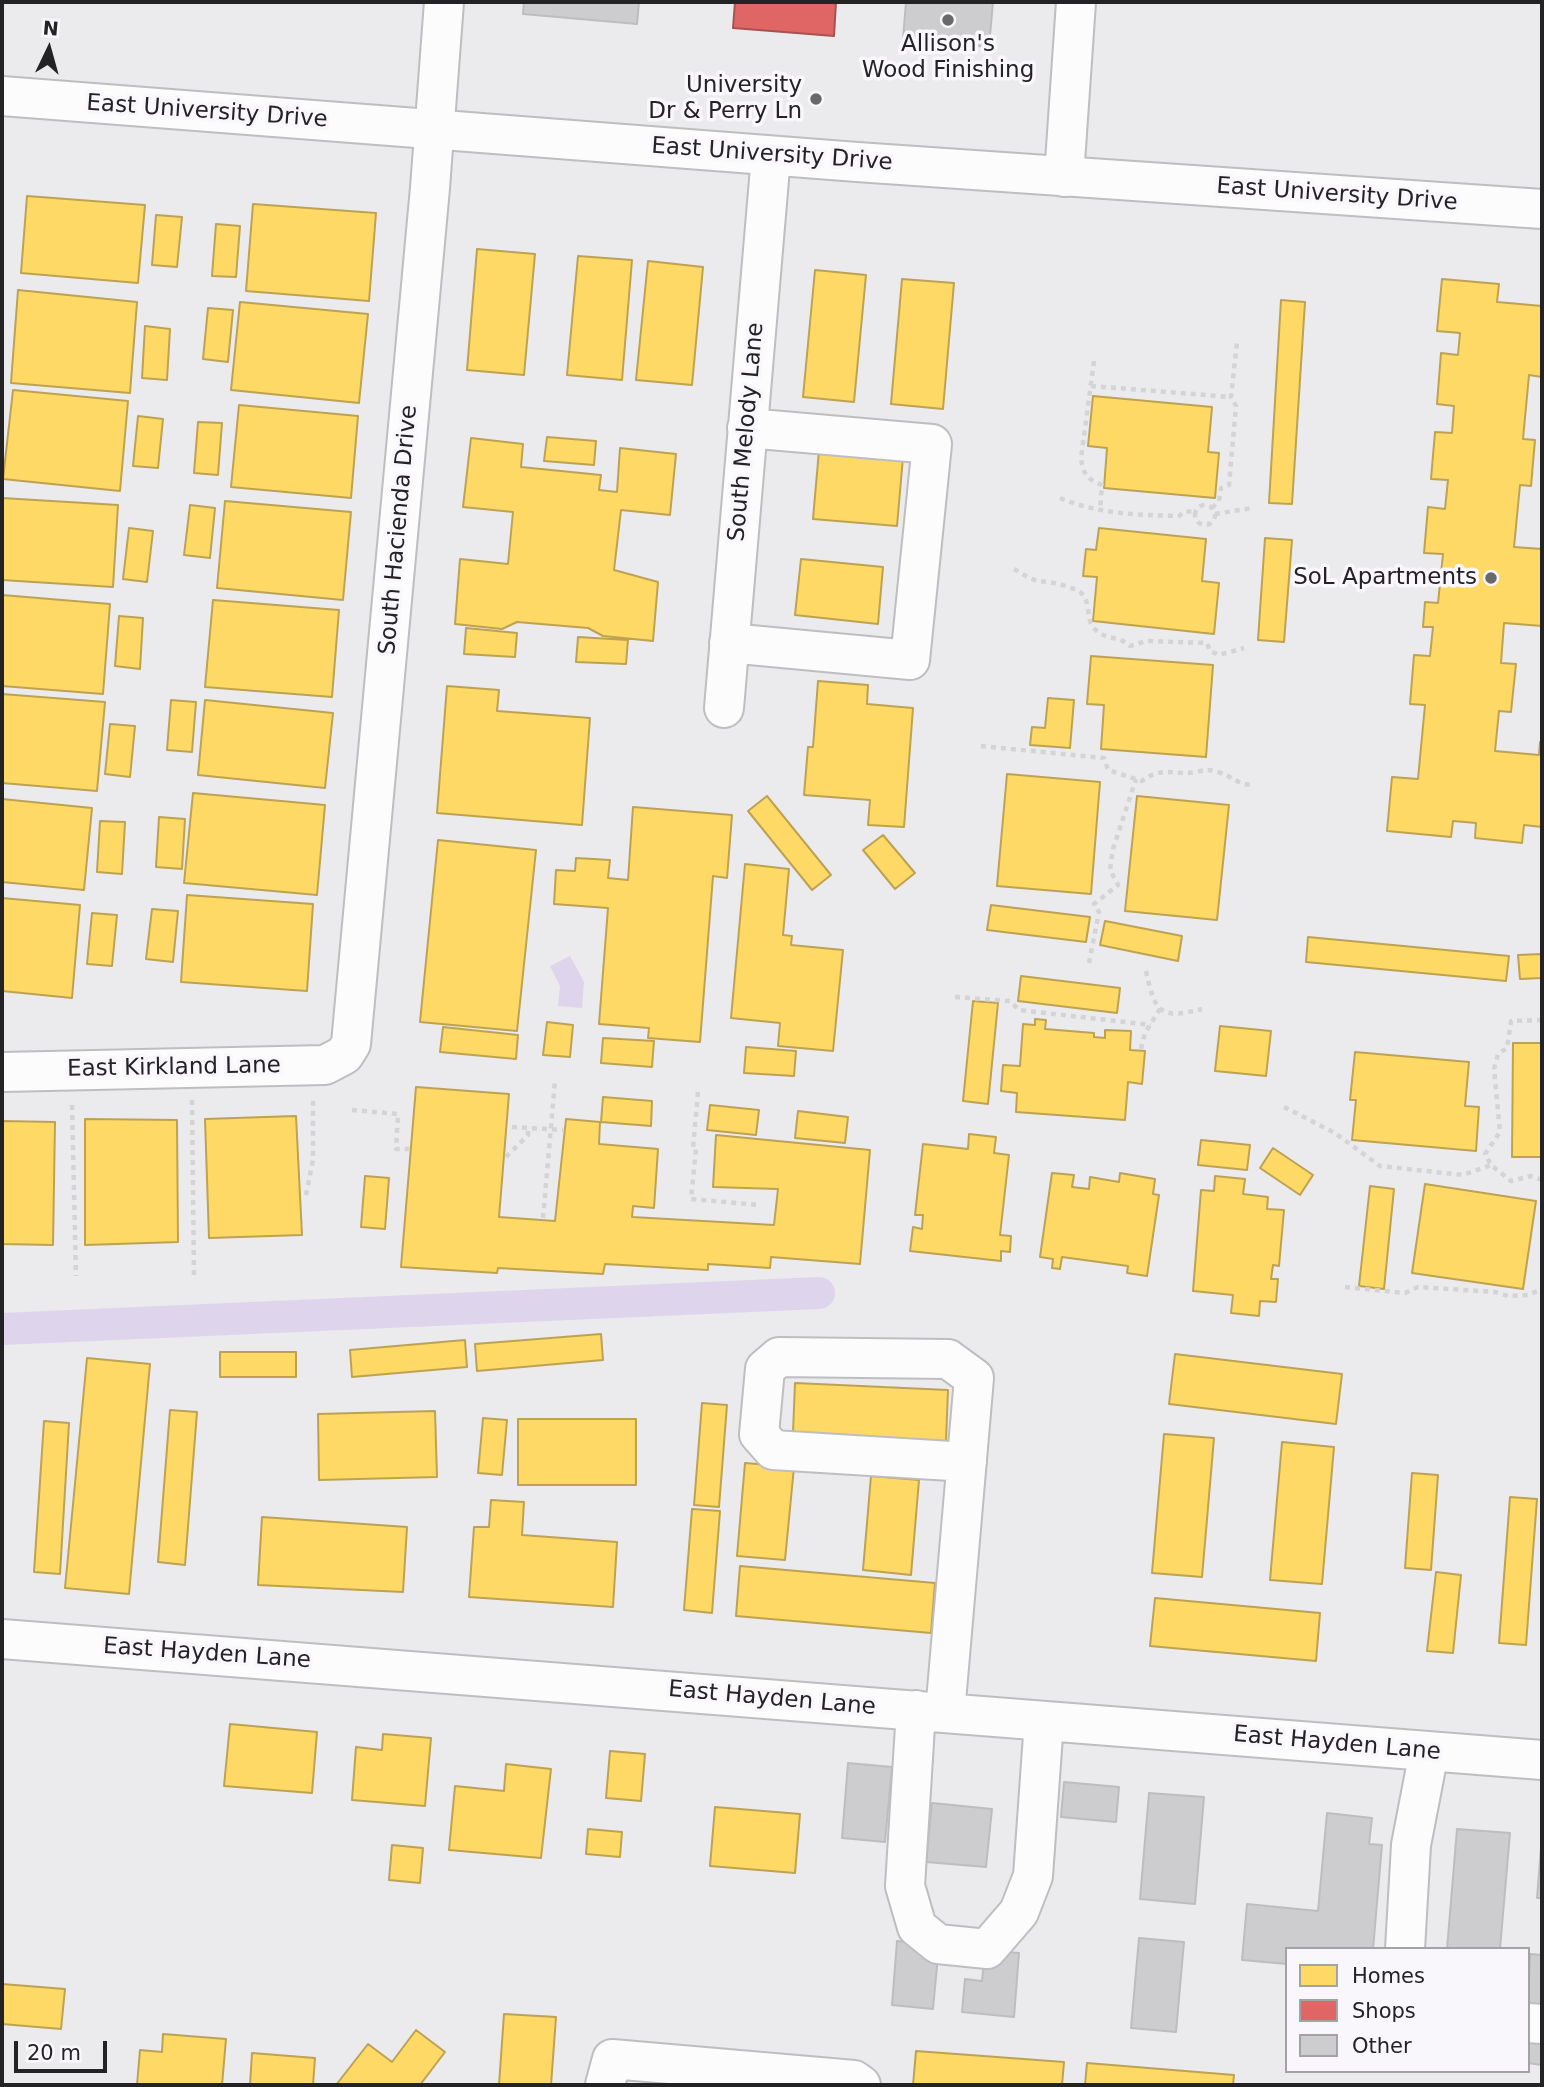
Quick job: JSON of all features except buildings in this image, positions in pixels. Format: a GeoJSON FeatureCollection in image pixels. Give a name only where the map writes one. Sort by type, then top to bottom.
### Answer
{"type":"FeatureCollection","features":[{"type":"Feature","properties":{"kind":"street","name":"South Hacienda Drive"},"geometry":{"type":"LineString","coordinates":[[344,1055],[351,1044],[435,128],[444,2]]}},
{"type":"Feature","properties":{"kind":"street"},"geometry":{"type":"LineString","coordinates":[[1064,177],[1076,2]]}},
{"type":"Feature","properties":{"kind":"street","name":"East University Drive"},"geometry":{"type":"LineString","coordinates":[[2,96],[771,156],[1542,209]]}},
{"type":"Feature","properties":{"kind":"street","name":"South Melody Lane"},"geometry":{"type":"LineString","coordinates":[[724,708],[771,156]]}},
{"type":"Feature","properties":{"kind":"street"},"geometry":{"type":"LineString","coordinates":[[729,642],[910,660],[932,444],[747,428]]}},
{"type":"Feature","properties":{"kind":"street","name":"East Kirkland Lane"},"geometry":{"type":"LineString","coordinates":[[2,1072],[326,1065],[344,1055]]}},
{"type":"Feature","properties":{"kind":"street"},"geometry":{"type":"LineString","coordinates":[[967,1462],[774,1450],[759,1434],[765,1369],[779,1357],[948,1359],[974,1378],[967,1462],[905,1886],[917,1927],[938,1944],[987,1949],[1019,1912],[1033,1876],[1044,1721]]}},
{"type":"Feature","properties":{"kind":"street","name":"East Hayden Lane"},"geometry":{"type":"LineString","coordinates":[[2,1639],[1542,1760]]}},
{"type":"Feature","properties":{"kind":"street"},"geometry":{"type":"LineString","coordinates":[[1405,1947],[1411,1845],[1429,1752]]}},
{"type":"Feature","properties":{"kind":"street"},"geometry":{"type":"LineString","coordinates":[[605,2085],[612,2059],[854,2080],[861,2085]]}},
{"type":"Feature","properties":{"kind":"path"},"geometry":{"type":"LineString","coordinates":[[1212,508],[1219,500],[1221,488],[1229,485],[1236,406],[1231,397],[1237,342]]}},
{"type":"Feature","properties":{"kind":"path"},"geometry":{"type":"LineString","coordinates":[[1094,361],[1081,458],[1082,470],[1088,480],[1102,485],[1100,511]]}},
{"type":"Feature","properties":{"kind":"path"},"geometry":{"type":"LineString","coordinates":[[1091,386],[1231,397]]}},
{"type":"Feature","properties":{"kind":"path"},"geometry":{"type":"LineString","coordinates":[[1060,498],[1083,508],[1130,514],[1179,516],[1184,512],[1195,511],[1202,505],[1212,508],[1215,514],[1212,523],[1202,525],[1196,521],[1195,511]]}},
{"type":"Feature","properties":{"kind":"path"},"geometry":{"type":"LineString","coordinates":[[1215,514],[1252,508]]}},
{"type":"Feature","properties":{"kind":"path"},"geometry":{"type":"LineString","coordinates":[[1014,569],[1037,581],[1047,580],[1078,591],[1084,596],[1092,625],[1107,638],[1124,639],[1130,646],[1146,641],[1208,643],[1210,651],[1219,655],[1244,648]]}},
{"type":"Feature","properties":{"kind":"path"},"geometry":{"type":"LineString","coordinates":[[981,746],[1104,758],[1108,770],[1142,780],[1151,774],[1169,770],[1195,772],[1204,769],[1222,773],[1245,785],[1254,785]]}},
{"type":"Feature","properties":{"kind":"path"},"geometry":{"type":"LineString","coordinates":[[1089,963],[1099,912],[1094,904],[1118,885],[1110,870],[1113,849],[1136,779]]}},
{"type":"Feature","properties":{"kind":"path"},"geometry":{"type":"LineString","coordinates":[[1146,971],[1152,999],[1160,1009],[1181,1014],[1202,1009]]}},
{"type":"Feature","properties":{"kind":"path"},"geometry":{"type":"LineString","coordinates":[[955,997],[1010,1001],[1019,1010],[1151,1025]]}},
{"type":"Feature","properties":{"kind":"path"},"geometry":{"type":"LineString","coordinates":[[1141,1049],[1145,1033],[1160,1009]]}},
{"type":"Feature","properties":{"kind":"path"},"geometry":{"type":"LineString","coordinates":[[1542,1020],[1511,1021],[1507,1048],[1498,1054],[1494,1069],[1500,1132],[1485,1154],[1491,1165],[1511,1181],[1531,1176],[1542,1180]]}},
{"type":"Feature","properties":{"kind":"path"},"geometry":{"type":"LineString","coordinates":[[543,1217],[555,1081]]}},
{"type":"Feature","properties":{"kind":"path"},"geometry":{"type":"LineString","coordinates":[[698,1092],[691,1199],[759,1205]]}},
{"type":"Feature","properties":{"kind":"path"},"geometry":{"type":"LineString","coordinates":[[306,1195],[313,1160],[313,1096]]}},
{"type":"Feature","properties":{"kind":"path"},"geometry":{"type":"LineString","coordinates":[[192,1099],[194,1275]]}},
{"type":"Feature","properties":{"kind":"path"},"geometry":{"type":"LineString","coordinates":[[72,1101],[76,1276]]}},
{"type":"Feature","properties":{"kind":"path"},"geometry":{"type":"LineString","coordinates":[[1284,1107],[1335,1133],[1380,1166],[1463,1175],[1491,1165]]}},
{"type":"Feature","properties":{"kind":"path"},"geometry":{"type":"LineString","coordinates":[[352,1110],[398,1114],[396,1149],[410,1149]]}},
{"type":"Feature","properties":{"kind":"path"},"geometry":{"type":"LineString","coordinates":[[512,1127],[563,1130]]}},
{"type":"Feature","properties":{"kind":"path"},"geometry":{"type":"LineString","coordinates":[[506,1157],[528,1135],[528,1128]]}},
{"type":"Feature","properties":{"kind":"path"},"geometry":{"type":"LineString","coordinates":[[1345,1287],[1405,1293],[1418,1287],[1495,1292],[1508,1296],[1528,1295],[1542,1289]]}},
{"type":"Feature","properties":{"kind":"shaded area"},"geometry":{"type":"Polygon","coordinates":[[[570,956],[584,982],[582,1008],[558,1006],[560,986],[550,966],[570,956]]]}},
{"type":"Feature","properties":{"kind":"waterway"},"geometry":{"type":"LineString","coordinates":[[2,1329],[819,1293]]}},
{"type":"Feature","properties":{"kind":"place","name":"Allison's Wood Finishing"},"geometry":{"type":"Point","coordinates":[948,20]}},
{"type":"Feature","properties":{"kind":"place","name":"University Dr & Perry Ln"},"geometry":{"type":"Point","coordinates":[816,99]}},
{"type":"Feature","properties":{"kind":"place","name":"SoL Apartments"},"geometry":{"type":"Point","coordinates":[1491,578]}}]}
